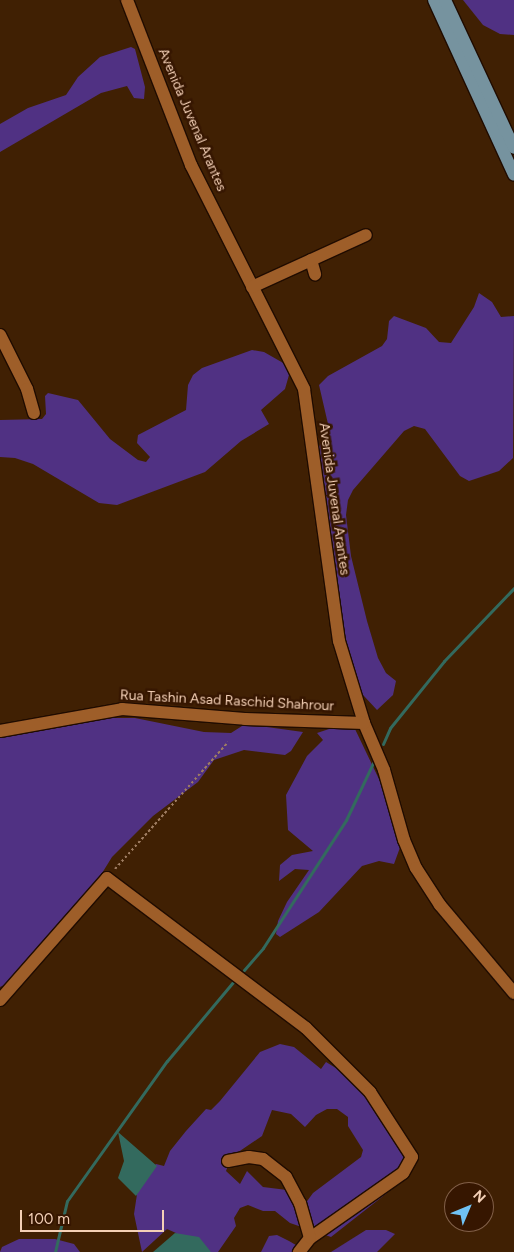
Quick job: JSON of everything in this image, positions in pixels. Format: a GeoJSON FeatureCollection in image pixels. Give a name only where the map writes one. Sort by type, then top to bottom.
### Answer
{"type":"FeatureCollection","features":[{"type":"Feature","properties":{"kind":"main road"},"geometry":{"type":"LineString","coordinates":[[434,0],[514,175]]}},
{"type":"Feature","properties":{"kind":"main road"},"geometry":{"type":"LineString","coordinates":[[445,0],[514,148]]}},
{"type":"Feature","properties":{"kind":"street","name":"Avenida Juvenal Arantes"},"geometry":{"type":"LineString","coordinates":[[127,0],[191,165],[304,389],[339,640],[364,723],[375,744],[404,840],[416,868],[457,928],[514,993]]}},
{"type":"Feature","properties":{"kind":"street"},"geometry":{"type":"LineString","coordinates":[[252,287],[366,235]]}},
{"type":"Feature","properties":{"kind":"street"},"geometry":{"type":"LineString","coordinates":[[311,260],[316,274]]}},
{"type":"Feature","properties":{"kind":"street"},"geometry":{"type":"LineString","coordinates":[[0,335],[27,389],[34,413]]}},
{"type":"Feature","properties":{"kind":"street","name":"Rua Tashin Asad Raschid Shahrour"},"geometry":{"type":"LineString","coordinates":[[0,731],[122,709],[246,719],[364,723]]}},
{"type":"Feature","properties":{"kind":"street"},"geometry":{"type":"LineString","coordinates":[[0,1000],[107,878],[327,1046],[370,1092],[410,1150],[411,1164],[403,1174],[310,1238],[299,1252]]}},
{"type":"Feature","properties":{"kind":"street"},"geometry":{"type":"LineString","coordinates":[[228,1161],[249,1156],[263,1159],[286,1177],[300,1203],[310,1238]]}},
{"type":"Feature","properties":{"kind":"path"},"geometry":{"type":"LineString","coordinates":[[107,878],[228,742]]}},
{"type":"Feature","properties":{"kind":"shaded area"},"geometry":{"type":"Polygon","coordinates":[[[463,0],[514,0],[514,35],[500,34],[483,25],[463,0]]]}},
{"type":"Feature","properties":{"kind":"shaded area"},"geometry":{"type":"Polygon","coordinates":[[[131,47],[135,49],[145,87],[144,99],[134,98],[127,86],[101,93],[0,152],[0,124],[28,108],[66,95],[78,77],[100,57],[131,47]]]}},
{"type":"Feature","properties":{"kind":"shaded area"},"geometry":{"type":"Polygon","coordinates":[[[479,293],[492,302],[501,317],[514,316],[513,458],[499,471],[469,481],[460,476],[425,429],[414,426],[404,431],[353,490],[348,500],[346,515],[351,556],[367,621],[378,658],[386,673],[396,681],[393,695],[377,710],[351,682],[315,458],[328,424],[319,385],[328,376],[382,346],[387,339],[389,321],[394,316],[426,328],[439,342],[451,343],[474,307],[479,293]]]}},
{"type":"Feature","properties":{"kind":"shaded area"},"geometry":{"type":"Polygon","coordinates":[[[252,350],[264,352],[285,364],[289,375],[285,389],[261,410],[269,424],[241,441],[205,472],[117,505],[99,503],[33,464],[15,458],[0,457],[0,420],[42,419],[46,414],[45,396],[48,393],[78,400],[110,439],[138,460],[146,462],[150,457],[137,443],[138,435],[186,410],[188,385],[193,375],[202,368],[252,350]]]}},
{"type":"Feature","properties":{"kind":"shaded area"},"geometry":{"type":"Polygon","coordinates":[[[99,718],[135,718],[204,732],[231,733],[242,726],[252,725],[303,732],[291,751],[285,755],[244,750],[214,760],[198,782],[153,816],[112,857],[78,912],[11,982],[0,987],[0,737],[99,718]]]}},
{"type":"Feature","properties":{"kind":"shaded area"},"geometry":{"type":"Polygon","coordinates":[[[329,729],[355,729],[399,821],[402,842],[394,864],[379,861],[362,866],[319,912],[280,937],[276,934],[278,921],[287,902],[309,870],[295,869],[279,881],[280,865],[292,855],[313,851],[288,830],[286,795],[307,756],[323,740],[317,733],[329,729]]]}},
{"type":"Feature","properties":{"kind":"shaded area"},"geometry":{"type":"Polygon","coordinates":[[[280,1044],[294,1047],[321,1069],[326,1062],[367,1087],[405,1151],[403,1166],[387,1193],[331,1237],[290,1223],[275,1211],[263,1211],[248,1205],[240,1208],[234,1218],[236,1226],[218,1252],[188,1252],[176,1233],[167,1229],[142,1252],[134,1214],[139,1181],[156,1164],[164,1166],[170,1151],[186,1131],[206,1109],[211,1110],[220,1101],[260,1052],[280,1044]],[[327,1109],[316,1115],[305,1127],[291,1114],[272,1110],[262,1136],[231,1157],[226,1171],[240,1184],[247,1171],[263,1187],[287,1190],[305,1204],[313,1193],[361,1157],[363,1150],[348,1126],[348,1117],[337,1109],[327,1109]]]}},
{"type":"Feature","properties":{"kind":"shaded area"},"geometry":{"type":"Polygon","coordinates":[[[366,1230],[386,1230],[395,1234],[377,1252],[331,1252],[366,1230]]]}},
{"type":"Feature","properties":{"kind":"shaded area"},"geometry":{"type":"Polygon","coordinates":[[[277,1235],[308,1252],[261,1252],[269,1236],[277,1235]]]}},
{"type":"Feature","properties":{"kind":"shaded area"},"geometry":{"type":"Polygon","coordinates":[[[19,1239],[55,1239],[74,1244],[80,1252],[0,1252],[2,1247],[19,1239]]]}},
{"type":"Feature","properties":{"kind":"water"},"geometry":{"type":"Polygon","coordinates":[[[118,1132],[157,1166],[136,1196],[118,1178],[124,1161],[118,1132]]]}},
{"type":"Feature","properties":{"kind":"water"},"geometry":{"type":"Polygon","coordinates":[[[175,1233],[199,1237],[211,1252],[153,1252],[175,1233]]]}},
{"type":"Feature","properties":{"kind":"waterway"},"geometry":{"type":"LineString","coordinates":[[383,744],[390,728],[444,661],[514,588]]}},
{"type":"Feature","properties":{"kind":"waterway"},"geometry":{"type":"LineString","coordinates":[[244,970],[263,948],[346,820],[373,763]]}},
{"type":"Feature","properties":{"kind":"waterway"},"geometry":{"type":"LineString","coordinates":[[55,1252],[67,1201],[167,1061],[233,982]]}}]}
